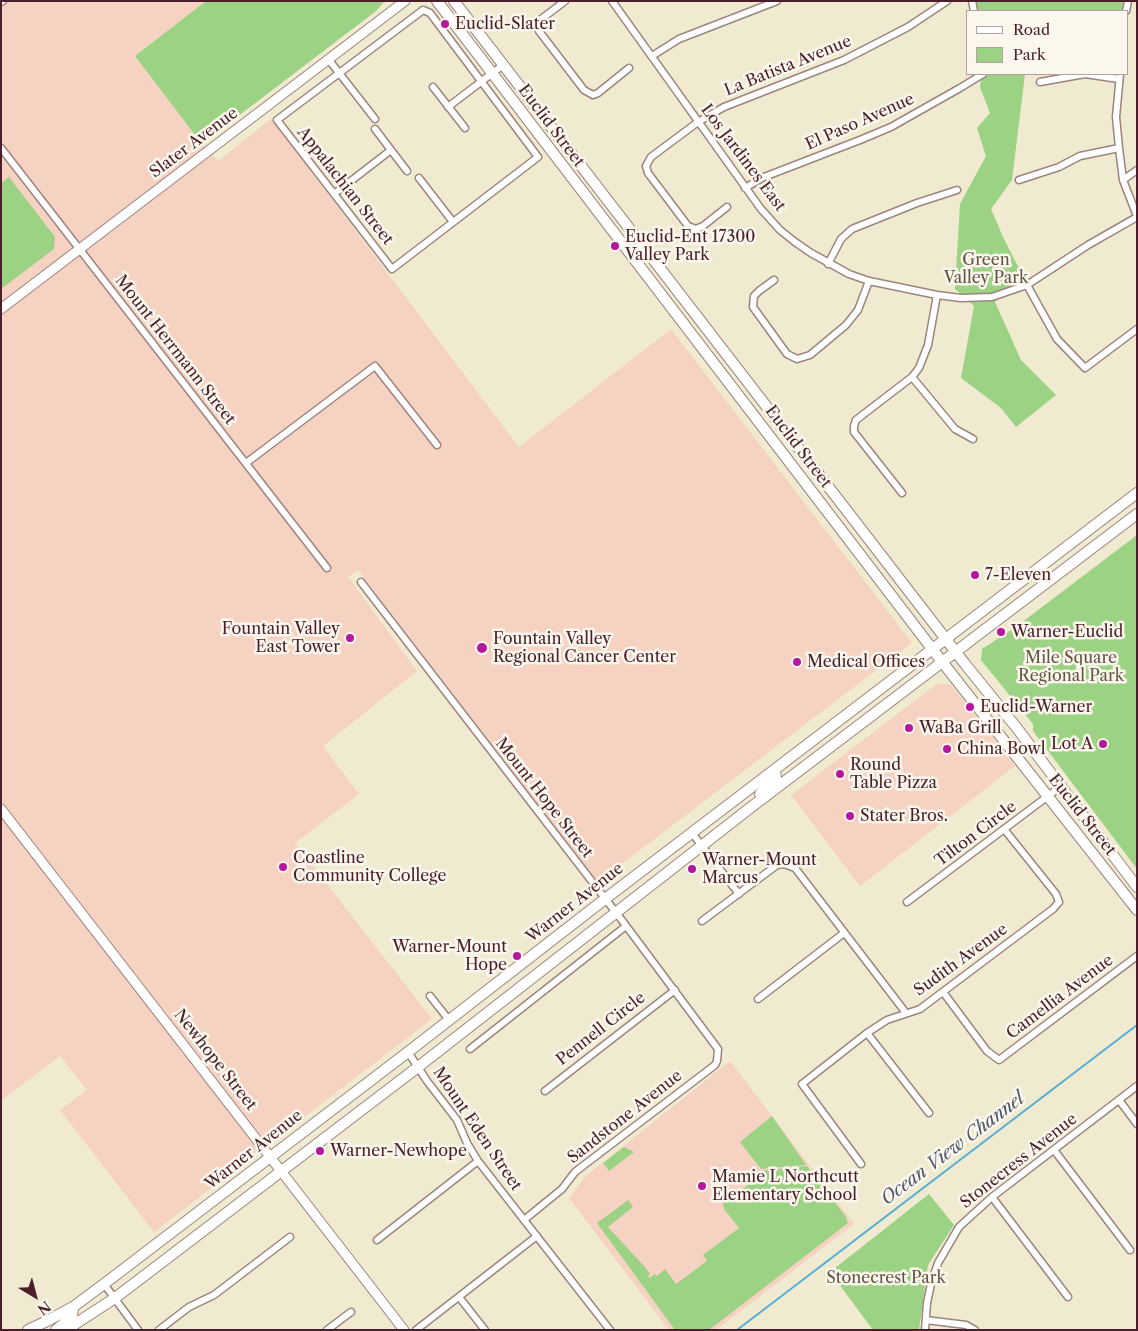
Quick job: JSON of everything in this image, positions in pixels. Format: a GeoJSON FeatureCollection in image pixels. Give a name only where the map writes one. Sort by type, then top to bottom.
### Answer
{"type":"FeatureCollection","features":[{"type":"Feature","properties":{"kind":"main road","name":"Euclid Street"},"geometry":{"type":"LineString","coordinates":[[437,1],[943,663],[1137,910]]}},
{"type":"Feature","properties":{"kind":"main road","name":"Euclid Street"},"geometry":{"type":"LineString","coordinates":[[454,1],[1012,722],[1137,887]]}},
{"type":"Feature","properties":{"kind":"main road","name":"Warner Avenue"},"geometry":{"type":"LineString","coordinates":[[28,1330],[73,1306],[104,1284],[1137,494]]}},
{"type":"Feature","properties":{"kind":"main road","name":"Warner Avenue"},"geometry":{"type":"LineString","coordinates":[[66,1330],[115,1298],[750,808],[1137,514]]}},
{"type":"Feature","properties":{"kind":"main road"},"geometry":{"type":"LineString","coordinates":[[750,808],[756,797],[774,782],[776,777],[775,769]]}},
{"type":"Feature","properties":{"kind":"main road"},"geometry":{"type":"LineString","coordinates":[[56,1330],[72,1317],[73,1306]]}},
{"type":"Feature","properties":{"kind":"street","name":"Slater Avenue"},"geometry":{"type":"LineString","coordinates":[[1,309],[405,1]]}},
{"type":"Feature","properties":{"kind":"street"},"geometry":{"type":"LineString","coordinates":[[565,1],[545,15],[538,25],[543,38],[578,84],[589,94],[593,95],[629,68]]}},
{"type":"Feature","properties":{"kind":"street","name":"Los Jardines East"},"geometry":{"type":"LineString","coordinates":[[612,1],[745,188],[780,230],[828,264],[869,281],[961,298],[992,296],[1026,284],[1137,217]]}},
{"type":"Feature","properties":{"kind":"street"},"geometry":{"type":"LineString","coordinates":[[652,56],[679,39],[777,1]]}},
{"type":"Feature","properties":{"kind":"street","name":"La Batista Avenue"},"geometry":{"type":"LineString","coordinates":[[727,207],[703,226],[696,229],[688,226],[648,173],[646,166],[651,157],[698,122],[724,106],[844,60],[908,27],[947,1]]}},
{"type":"Feature","properties":{"kind":"street"},"geometry":{"type":"LineString","coordinates":[[339,73],[423,10],[430,13],[538,157],[453,222],[420,178]]}},
{"type":"Feature","properties":{"kind":"street"},"geometry":{"type":"LineString","coordinates":[[329,60],[375,120]]}},
{"type":"Feature","properties":{"kind":"street"},"geometry":{"type":"LineString","coordinates":[[448,107],[503,65]]}},
{"type":"Feature","properties":{"kind":"street","name":"Appalachian Street"},"geometry":{"type":"LineString","coordinates":[[339,73],[277,120],[392,269],[453,222]]}},
{"type":"Feature","properties":{"kind":"street","name":"El Paso Avenue"},"geometry":{"type":"LineString","coordinates":[[745,188],[764,177],[891,127],[981,75]]}},
{"type":"Feature","properties":{"kind":"street"},"geometry":{"type":"LineString","coordinates":[[1040,82],[1078,75]]}},
{"type":"Feature","properties":{"kind":"street"},"geometry":{"type":"LineString","coordinates":[[1102,75],[1119,76],[1116,117],[1123,180],[1137,217]]}},
{"type":"Feature","properties":{"kind":"street"},"geometry":{"type":"LineString","coordinates":[[433,87],[465,128]]}},
{"type":"Feature","properties":{"kind":"street"},"geometry":{"type":"LineString","coordinates":[[375,129],[407,171]]}},
{"type":"Feature","properties":{"kind":"street","name":"Mount Herrmann Street"},"geometry":{"type":"LineString","coordinates":[[1,148],[327,568]]}},
{"type":"Feature","properties":{"kind":"street"},"geometry":{"type":"LineString","coordinates":[[1019,180],[1058,167],[1080,156],[1119,148]]}},
{"type":"Feature","properties":{"kind":"street"},"geometry":{"type":"LineString","coordinates":[[334,194],[391,150]]}},
{"type":"Feature","properties":{"kind":"street"},"geometry":{"type":"LineString","coordinates":[[559,162],[571,153]]}},
{"type":"Feature","properties":{"kind":"street"},"geometry":{"type":"LineString","coordinates":[[1123,180],[1137,170]]}},
{"type":"Feature","properties":{"kind":"street"},"geometry":{"type":"LineString","coordinates":[[828,264],[842,239],[852,229],[917,202],[957,190]]}},
{"type":"Feature","properties":{"kind":"street"},"geometry":{"type":"LineString","coordinates":[[774,280],[754,296],[753,307],[787,354],[797,359],[810,355],[846,325],[858,310],[869,281]]}},
{"type":"Feature","properties":{"kind":"street"},"geometry":{"type":"LineString","coordinates":[[1026,284],[1057,339],[1085,368],[1137,329]]}},
{"type":"Feature","properties":{"kind":"street"},"geometry":{"type":"LineString","coordinates":[[902,493],[854,432],[854,426],[856,420],[912,377],[919,368],[928,345],[937,295]]}},
{"type":"Feature","properties":{"kind":"street"},"geometry":{"type":"LineString","coordinates":[[246,463],[375,366],[436,445]]}},
{"type":"Feature","properties":{"kind":"street"},"geometry":{"type":"LineString","coordinates":[[912,377],[954,429],[973,439]]}},
{"type":"Feature","properties":{"kind":"street","name":"Mount Hope Street"},"geometry":{"type":"LineString","coordinates":[[361,582],[675,990],[716,1045],[718,1056]]}},
{"type":"Feature","properties":{"kind":"street","name":"Tilton Circle"},"geometry":{"type":"LineString","coordinates":[[908,902],[1060,787]]}},
{"type":"Feature","properties":{"kind":"street","name":"Newhope Street"},"geometry":{"type":"LineString","coordinates":[[1,809],[404,1330]]}},
{"type":"Feature","properties":{"kind":"street","name":"Sudith Avenue"},"geometry":{"type":"LineString","coordinates":[[861,1164],[802,1084],[867,1033],[887,1020],[920,1009],[1053,909],[1058,902],[1056,894],[1004,830]]}},
{"type":"Feature","properties":{"kind":"street"},"geometry":{"type":"LineString","coordinates":[[692,833],[739,894]]}},
{"type":"Feature","properties":{"kind":"street"},"geometry":{"type":"LineString","coordinates":[[702,921],[777,865],[784,864],[795,868],[906,1014]]}},
{"type":"Feature","properties":{"kind":"street"},"geometry":{"type":"LineString","coordinates":[[470,1049],[626,926]]}},
{"type":"Feature","properties":{"kind":"street"},"geometry":{"type":"LineString","coordinates":[[758,999],[844,933]]}},
{"type":"Feature","properties":{"kind":"street","name":"Camellia Avenue"},"geometry":{"type":"LineString","coordinates":[[943,992],[986,1051],[999,1060],[1137,956]]}},
{"type":"Feature","properties":{"kind":"street","name":"Pennell Circle"},"geometry":{"type":"LineString","coordinates":[[545,1091],[675,990]]}},
{"type":"Feature","properties":{"kind":"street"},"geometry":{"type":"LineString","coordinates":[[430,996],[449,1020]]}},
{"type":"Feature","properties":{"kind":"street"},"geometry":{"type":"LineString","coordinates":[[867,1033],[929,1113]]}},
{"type":"Feature","properties":{"kind":"street","name":"Mount Eden Street"},"geometry":{"type":"LineString","coordinates":[[408,1052],[457,1120],[467,1143],[478,1161],[610,1330]]}},
{"type":"Feature","properties":{"kind":"street","name":"Sandstone Avenue"},"geometry":{"type":"LineString","coordinates":[[524,1220],[562,1189],[576,1172],[714,1065],[718,1056]]}},
{"type":"Feature","properties":{"kind":"street","name":"Stonecress Avenue"},"geometry":{"type":"LineString","coordinates":[[925,1330],[927,1303],[931,1284],[938,1263],[959,1227],[992,1197],[1137,1086]]}},
{"type":"Feature","properties":{"kind":"street"},"geometry":{"type":"LineString","coordinates":[[1118,1100],[1137,1124]]}},
{"type":"Feature","properties":{"kind":"street"},"geometry":{"type":"LineString","coordinates":[[1054,1150],[1130,1250]]}},
{"type":"Feature","properties":{"kind":"street"},"geometry":{"type":"LineString","coordinates":[[377,1240],[478,1161]]}},
{"type":"Feature","properties":{"kind":"street"},"geometry":{"type":"LineString","coordinates":[[992,1197],[1068,1297]]}},
{"type":"Feature","properties":{"kind":"street"},"geometry":{"type":"LineString","coordinates":[[158,1330],[189,1307],[214,1294],[290,1236]]}},
{"type":"Feature","properties":{"kind":"street"},"geometry":{"type":"LineString","coordinates":[[416,1330],[537,1236]]}},
{"type":"Feature","properties":{"kind":"street"},"geometry":{"type":"LineString","coordinates":[[104,1284],[138,1330]]}},
{"type":"Feature","properties":{"kind":"street"},"geometry":{"type":"LineString","coordinates":[[459,1297],[485,1330]]}},
{"type":"Feature","properties":{"kind":"street"},"geometry":{"type":"LineString","coordinates":[[327,1330],[351,1312]]}},
{"type":"Feature","properties":{"kind":"street"},"geometry":{"type":"LineString","coordinates":[[926,1320],[966,1325],[976,1330]]}},
{"type":"Feature","properties":{"kind":"shaded area"},"geometry":{"type":"Polygon","coordinates":[[[1,1],[206,1],[135,56],[198,139],[218,161],[271,119],[519,447],[671,329],[912,643],[598,882],[358,570],[348,577],[417,671],[323,746],[359,794],[295,843],[432,1019],[154,1232],[60,1110],[87,1090],[60,1056],[1,1101],[1,1]]]}},
{"type":"Feature","properties":{"kind":"shaded area"},"geometry":{"type":"Polygon","coordinates":[[[938,683],[951,685],[1015,766],[860,886],[791,795],[938,683]]]}},
{"type":"Feature","properties":{"kind":"shaded area","name":"Mamie L Northcutt Elementary School"},"geometry":{"type":"Polygon","coordinates":[[[730,1061],[854,1224],[716,1330],[669,1330],[569,1198],[586,1176],[730,1061]]]}},
{"type":"Feature","properties":{"kind":"green space"},"geometry":{"type":"Polygon","coordinates":[[[206,1],[385,1],[376,11],[237,117],[235,115],[220,122],[198,139],[135,56],[206,1]]]}},
{"type":"Feature","properties":{"kind":"green space"},"geometry":{"type":"Polygon","coordinates":[[[974,1],[1123,1],[1122,10],[977,10],[974,1]]]}},
{"type":"Feature","properties":{"kind":"green space","name":"Green Valley Park"},"geometry":{"type":"Polygon","coordinates":[[[982,75],[1025,75],[1012,180],[991,209],[1023,276],[995,302],[1021,360],[1056,395],[1016,427],[1001,408],[961,378],[974,306],[955,289],[960,204],[986,156],[977,128],[990,113],[980,87],[982,75]]]}},
{"type":"Feature","properties":{"kind":"green space"},"geometry":{"type":"Polygon","coordinates":[[[9,177],[55,237],[54,249],[1,289],[1,183],[9,177]]]}},
{"type":"Feature","properties":{"kind":"green space","name":"Mile Square Regional Park"},"geometry":{"type":"Polygon","coordinates":[[[1137,535],[1137,869],[1033,731],[1033,724],[981,660],[982,649],[1017,626],[1137,535]]]}},
{"type":"Feature","properties":{"kind":"green space"},"geometry":{"type":"Polygon","coordinates":[[[772,1116],[806,1165],[761,1169],[740,1142],[772,1116]]]}},
{"type":"Feature","properties":{"kind":"green space"},"geometry":{"type":"Polygon","coordinates":[[[624,1147],[634,1152],[609,1171],[603,1163],[624,1147]]]}},
{"type":"Feature","properties":{"kind":"green space"},"geometry":{"type":"Polygon","coordinates":[[[807,1166],[846,1217],[848,1223],[709,1330],[675,1330],[597,1223],[628,1200],[633,1207],[608,1227],[644,1266],[650,1274],[648,1276],[650,1278],[655,1274],[657,1276],[665,1269],[676,1284],[707,1261],[703,1255],[739,1228],[714,1192],[719,1187],[725,1195],[732,1190],[736,1194],[748,1185],[740,1173],[807,1166]]]}},
{"type":"Feature","properties":{"kind":"green space","name":"Stonecrest Park"},"geometry":{"type":"Polygon","coordinates":[[[929,1194],[954,1225],[928,1265],[919,1330],[873,1330],[830,1272],[929,1194]]]}},
{"type":"Feature","properties":{"kind":"waterway","name":"Ocean View Channel"},"geometry":{"type":"LineString","coordinates":[[737,1330],[1137,1025]]}},
{"type":"Feature","properties":{"kind":"place","name":"Euclid-Slater"},"geometry":{"type":"Point","coordinates":[445,24]}},
{"type":"Feature","properties":{"kind":"place","name":"Euclid-Ent 17300 Valley Park"},"geometry":{"type":"Point","coordinates":[615,246]}},
{"type":"Feature","properties":{"kind":"place","name":"7-Eleven"},"geometry":{"type":"Point","coordinates":[975,575]}},
{"type":"Feature","properties":{"kind":"place","name":"Warner-Euclid"},"geometry":{"type":"Point","coordinates":[1001,632]}},
{"type":"Feature","properties":{"kind":"place","name":"Fountain Valley East Tower"},"geometry":{"type":"Point","coordinates":[350,638]}},
{"type":"Feature","properties":{"kind":"place","name":"Fountain Valley Regional Cancer Center"},"geometry":{"type":"Point","coordinates":[482,648]}},
{"type":"Feature","properties":{"kind":"place","name":"Medical Offices"},"geometry":{"type":"Point","coordinates":[797,662]}},
{"type":"Feature","properties":{"kind":"place","name":"Euclid-Warner"},"geometry":{"type":"Point","coordinates":[970,707]}},
{"type":"Feature","properties":{"kind":"place","name":"WaBa Grill"},"geometry":{"type":"Point","coordinates":[909,728]}},
{"type":"Feature","properties":{"kind":"place","name":"Lot A"},"geometry":{"type":"Point","coordinates":[1103,744]}},
{"type":"Feature","properties":{"kind":"place","name":"China Bowl"},"geometry":{"type":"Point","coordinates":[947,749]}},
{"type":"Feature","properties":{"kind":"place","name":"Round Table Pizza"},"geometry":{"type":"Point","coordinates":[840,774]}},
{"type":"Feature","properties":{"kind":"place","name":"Stater Bros."},"geometry":{"type":"Point","coordinates":[850,816]}},
{"type":"Feature","properties":{"kind":"place","name":"Coastline Community College"},"geometry":{"type":"Point","coordinates":[283,867]}},
{"type":"Feature","properties":{"kind":"place","name":"Warner-Mount Marcus"},"geometry":{"type":"Point","coordinates":[692,869]}},
{"type":"Feature","properties":{"kind":"place","name":"Warner-Mount Hope"},"geometry":{"type":"Point","coordinates":[517,956]}},
{"type":"Feature","properties":{"kind":"place","name":"Warner-Newhope"},"geometry":{"type":"Point","coordinates":[320,1151]}},
{"type":"Feature","properties":{"kind":"place","name":"Mamie L Northcutt Elementary School"},"geometry":{"type":"Point","coordinates":[702,1186]}}]}
